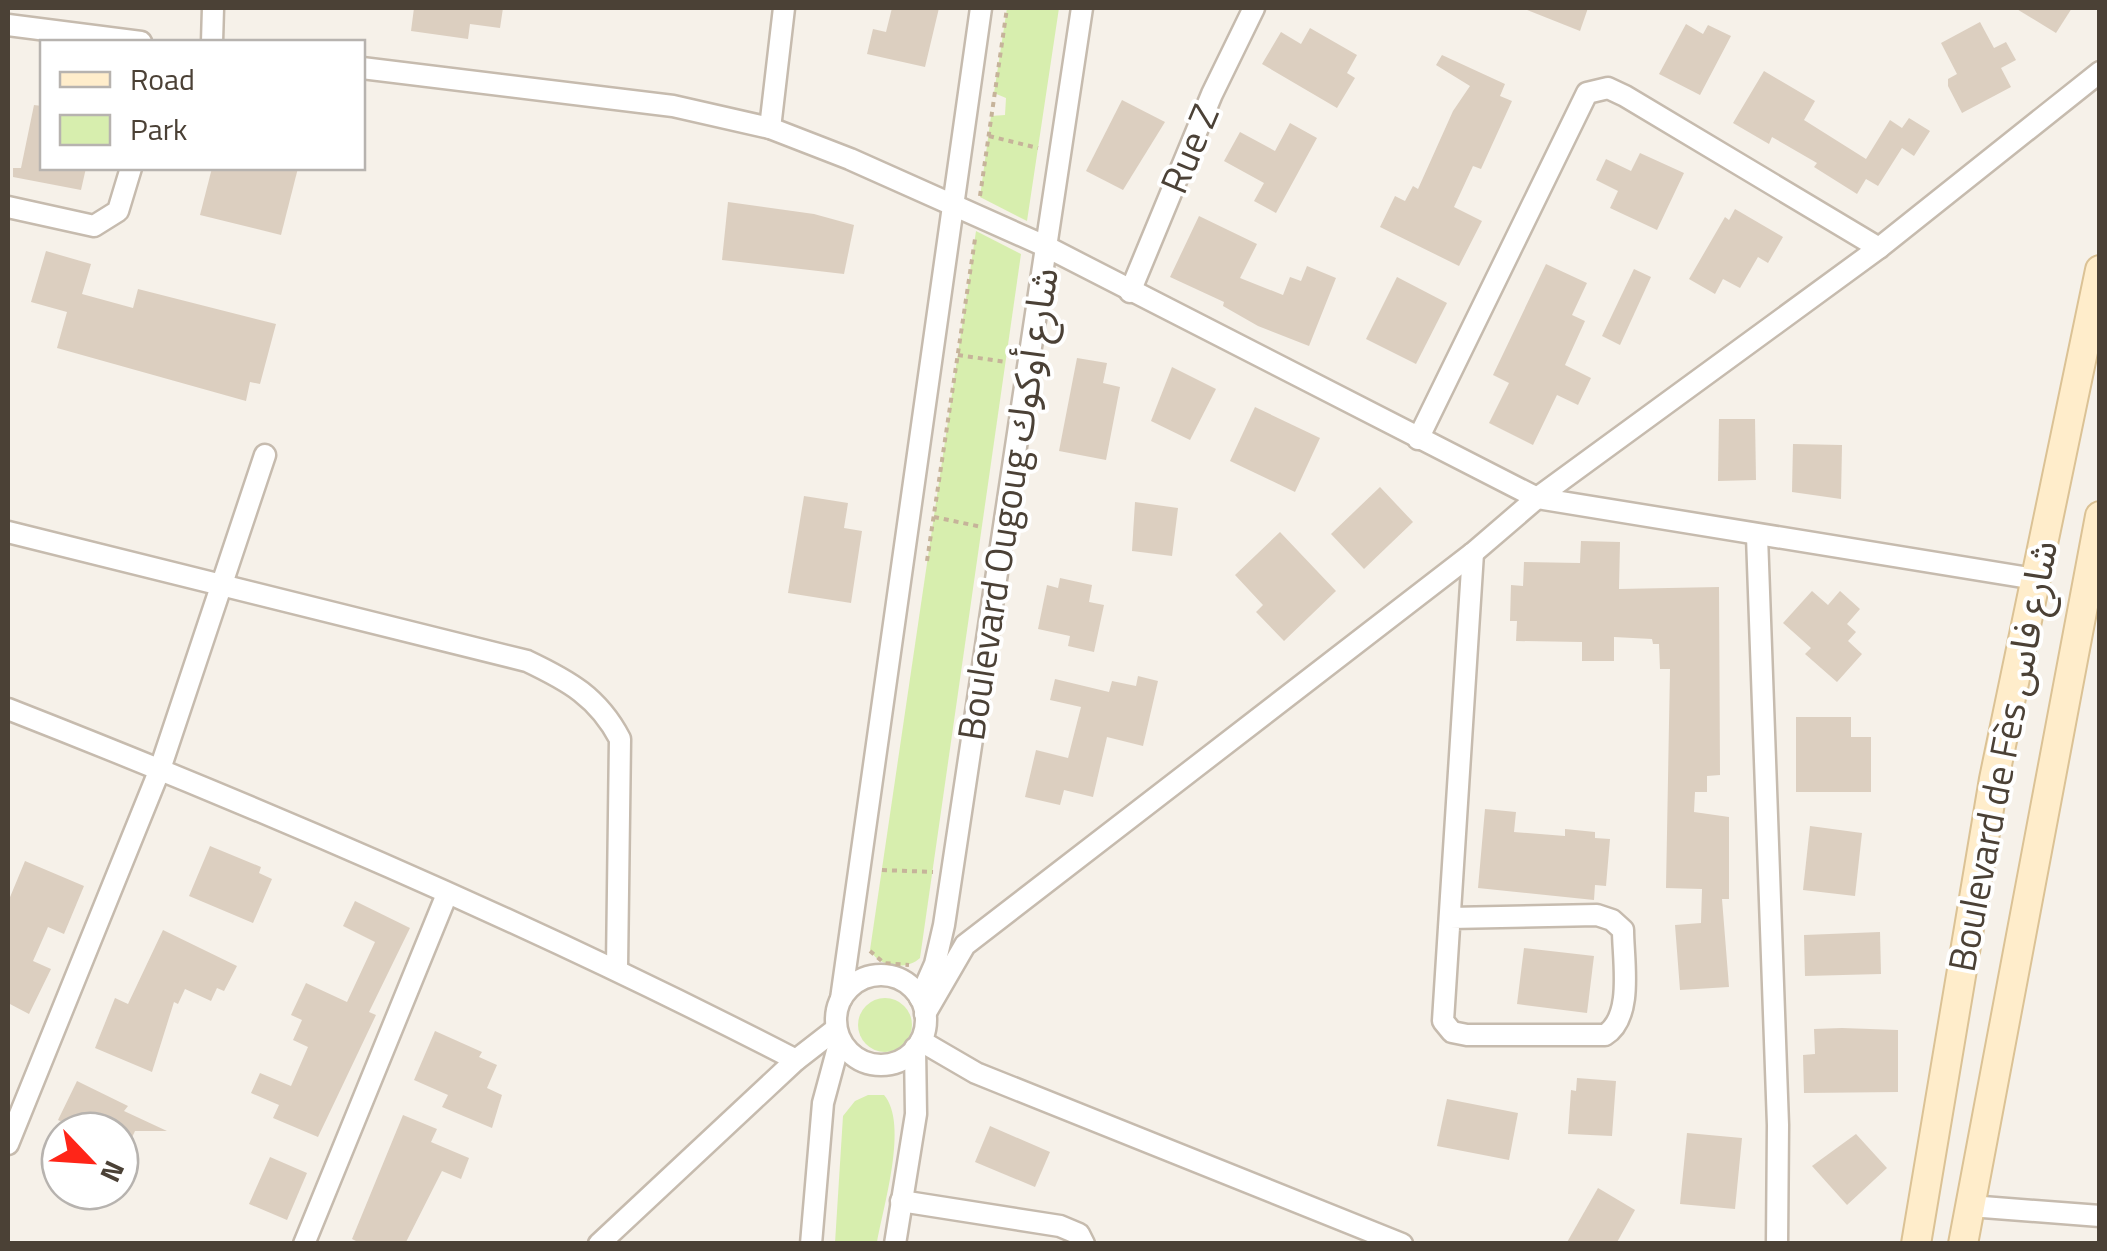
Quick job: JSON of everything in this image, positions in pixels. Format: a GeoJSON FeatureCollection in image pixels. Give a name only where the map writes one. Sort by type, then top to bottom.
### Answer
{"type":"FeatureCollection","features":[{"type":"Feature","properties":{"kind":"main road","name":"Boulevard de Fès شارع فاس"},"geometry":{"type":"LineString","coordinates":[[1916,1244],[1994,779],[2100,270]]}},
{"type":"Feature","properties":{"kind":"main road","name":"Boulevard de Fès شارع فاس"},"geometry":{"type":"LineString","coordinates":[[1963,1244],[2100,516]]}},
{"type":"Feature","properties":{"kind":"street"},"geometry":{"type":"LineString","coordinates":[[212,40],[213,8]]}},
{"type":"Feature","properties":{"kind":"street"},"geometry":{"type":"LineString","coordinates":[[770,128],[784,8]]}},
{"type":"Feature","properties":{"kind":"street"},"geometry":{"type":"LineString","coordinates":[[811,1244],[823,1102],[838,1034],[951,204],[982,8]]}},
{"type":"Feature","properties":{"kind":"street","name":"Boulevard Ougoug شارع أوكوك"},"geometry":{"type":"LineString","coordinates":[[923,1006],[944,925],[1082,8]]}},
{"type":"Feature","properties":{"kind":"street","name":"Rue Z"},"geometry":{"type":"LineString","coordinates":[[1130,292],[1212,94],[1254,8]]}},
{"type":"Feature","properties":{"kind":"street"},"geometry":{"type":"LineString","coordinates":[[8,25],[125,40]]}},
{"type":"Feature","properties":{"kind":"street"},"geometry":{"type":"LineString","coordinates":[[365,68],[672,106],[770,128],[1047,247],[1537,498],[2035,579]]}},
{"type":"Feature","properties":{"kind":"street"},"geometry":{"type":"LineString","coordinates":[[895,1244],[916,1114],[923,1006],[965,946],[1473,553],[1537,498],[1879,248],[2100,72]]}},
{"type":"Feature","properties":{"kind":"street"},"geometry":{"type":"LineString","coordinates":[[1418,439],[1588,92],[1595,89],[1625,96],[1879,248]]}},
{"type":"Feature","properties":{"kind":"street"},"geometry":{"type":"LineString","coordinates":[[8,207],[94,226],[118,211],[130,170]]}},
{"type":"Feature","properties":{"kind":"street"},"geometry":{"type":"LineString","coordinates":[[8,1144],[160,769],[265,456]]}},
{"type":"Feature","properties":{"kind":"street"},"geometry":{"type":"LineString","coordinates":[[8,532],[220,588],[527,661],[575,683],[606,711],[620,739],[617,967]]}},
{"type":"Feature","properties":{"kind":"street"},"geometry":{"type":"LineString","coordinates":[[1758,536],[1778,1158],[1776,1244]]}},
{"type":"Feature","properties":{"kind":"street"},"geometry":{"type":"LineString","coordinates":[[1450,918],[1597,916],[1612,920],[1623,930],[1622,1016],[1615,1029],[1605,1036],[1452,1032],[1443,1021],[1473,553]]}},
{"type":"Feature","properties":{"kind":"street"},"geometry":{"type":"LineString","coordinates":[[8,710],[160,769],[617,967],[796,1060]]}},
{"type":"Feature","properties":{"kind":"street"},"geometry":{"type":"LineString","coordinates":[[304,1244],[447,894]]}},
{"type":"Feature","properties":{"kind":"street"},"geometry":{"type":"LineString","coordinates":[[840,999],[857,981],[880,974],[904,980],[923,1006]]}},
{"type":"Feature","properties":{"kind":"street"},"geometry":{"type":"LineString","coordinates":[[599,1244],[796,1060],[838,1034]]}},
{"type":"Feature","properties":{"kind":"street"},"geometry":{"type":"LineString","coordinates":[[838,1034],[854,1056],[876,1064],[897,1062],[918,1045]]}},
{"type":"Feature","properties":{"kind":"street"},"geometry":{"type":"LineString","coordinates":[[918,1045],[976,1074],[1391,1241]]}},
{"type":"Feature","properties":{"kind":"street"},"geometry":{"type":"LineString","coordinates":[[902,1201],[1060,1226],[1079,1234],[1084,1244]]}},
{"type":"Feature","properties":{"kind":"street"},"geometry":{"type":"LineString","coordinates":[[1970,1206],[2100,1216]]}},
{"type":"Feature","properties":{"kind":"path"},"geometry":{"type":"LineString","coordinates":[[980,197],[1007,8]]}},
{"type":"Feature","properties":{"kind":"path"},"geometry":{"type":"LineString","coordinates":[[988,135],[1038,148],[1035,166]]}},
{"type":"Feature","properties":{"kind":"path"},"geometry":{"type":"LineString","coordinates":[[925,576],[976,230]]}},
{"type":"Feature","properties":{"kind":"path"},"geometry":{"type":"LineString","coordinates":[[958,355],[1006,362]]}},
{"type":"Feature","properties":{"kind":"path"},"geometry":{"type":"LineString","coordinates":[[934,516],[982,527]]}},
{"type":"Feature","properties":{"kind":"path"},"geometry":{"type":"LineString","coordinates":[[879,886],[882,870],[932,872],[930,890]]}},
{"type":"Feature","properties":{"kind":"path"},"geometry":{"type":"LineString","coordinates":[[872,934],[870,950],[874,958],[905,966],[918,962]]}},
{"type":"Feature","properties":{"kind":"green space"},"geometry":{"type":"Polygon","coordinates":[[[1007,8],[1059,8],[1027,221],[980,197],[991,116],[1005,115],[1006,98],[994,93],[1007,8]]]}},
{"type":"Feature","properties":{"kind":"green space"},"geometry":{"type":"Polygon","coordinates":[[[976,231],[1021,254],[920,958],[908,965],[893,965],[870,950],[976,231]]]}},
{"type":"Feature","properties":{"kind":"green space"},"geometry":{"type":"Polygon","coordinates":[[[885,998],[904,1006],[912,1025],[904,1044],[885,1052],[866,1044],[858,1025],[866,1006],[885,998]]]}},
{"type":"Feature","properties":{"kind":"green space"},"geometry":{"type":"Polygon","coordinates":[[[868,1095],[884,1095],[894,1125],[892,1166],[877,1243],[835,1243],[843,1116],[855,1101],[868,1095]]]}},
{"type":"Feature","properties":{"kind":"building"},"geometry":{"type":"Polygon","coordinates":[[[414,8],[503,8],[500,28],[470,24],[468,39],[411,31],[414,8]]]}},
{"type":"Feature","properties":{"kind":"building"},"geometry":{"type":"Polygon","coordinates":[[[892,8],[939,8],[925,67],[867,54],[873,29],[886,32],[892,8]]]}},
{"type":"Feature","properties":{"kind":"building"},"geometry":{"type":"Polygon","coordinates":[[[1522,8],[1588,8],[1580,31],[1522,8]]]}},
{"type":"Feature","properties":{"kind":"building"},"geometry":{"type":"Polygon","coordinates":[[[2015,8],[2072,8],[2056,33],[2015,8]]]}},
{"type":"Feature","properties":{"kind":"building"},"geometry":{"type":"Polygon","coordinates":[[[1980,22],[1994,48],[2006,42],[2016,60],[2001,68],[2011,87],[1962,113],[1948,86],[1948,79],[1957,74],[1941,43],[1980,22]]]}},
{"type":"Feature","properties":{"kind":"building"},"geometry":{"type":"Polygon","coordinates":[[[1686,24],[1703,34],[1708,25],[1731,36],[1700,95],[1659,74],[1686,24]]]}},
{"type":"Feature","properties":{"kind":"building"},"geometry":{"type":"Polygon","coordinates":[[[1310,28],[1357,55],[1347,73],[1355,78],[1337,108],[1262,64],[1281,32],[1301,44],[1310,28]]]}},
{"type":"Feature","properties":{"kind":"building"},"geometry":{"type":"Polygon","coordinates":[[[1442,55],[1505,84],[1500,96],[1512,101],[1481,169],[1473,166],[1454,207],[1482,221],[1459,266],[1380,227],[1395,196],[1405,201],[1413,186],[1418,189],[1453,111],[1470,86],[1436,65],[1442,55]]]}},
{"type":"Feature","properties":{"kind":"building"},"geometry":{"type":"Polygon","coordinates":[[[1764,71],[1815,101],[1804,120],[1866,159],[1890,120],[1902,128],[1909,118],[1930,131],[1914,156],[1902,148],[1878,186],[1866,179],[1857,194],[1814,167],[1817,163],[1772,137],[1769,144],[1733,123],[1764,71]]]}},
{"type":"Feature","properties":{"kind":"building"},"geometry":{"type":"Polygon","coordinates":[[[1122,100],[1165,122],[1123,190],[1086,171],[1122,100]]]}},
{"type":"Feature","properties":{"kind":"building"},"geometry":{"type":"Polygon","coordinates":[[[34,105],[40,106],[40,170],[86,170],[81,190],[13,177],[13,168],[21,168],[34,105]]]}},
{"type":"Feature","properties":{"kind":"building"},"geometry":{"type":"Polygon","coordinates":[[[1290,123],[1317,138],[1276,213],[1254,201],[1264,183],[1224,161],[1240,132],[1275,151],[1290,123]]]}},
{"type":"Feature","properties":{"kind":"building"},"geometry":{"type":"Polygon","coordinates":[[[1640,153],[1684,173],[1657,230],[1610,208],[1618,191],[1596,180],[1606,159],[1631,171],[1640,153]]]}},
{"type":"Feature","properties":{"kind":"building"},"geometry":{"type":"Polygon","coordinates":[[[211,170],[297,170],[281,235],[200,215],[211,170]]]}},
{"type":"Feature","properties":{"kind":"building"},"geometry":{"type":"Polygon","coordinates":[[[728,202],[814,214],[854,225],[844,274],[722,260],[728,202]]]}},
{"type":"Feature","properties":{"kind":"building"},"geometry":{"type":"Polygon","coordinates":[[[1735,209],[1783,237],[1768,263],[1758,257],[1740,288],[1723,279],[1715,294],[1689,279],[1725,217],[1729,220],[1735,209]]]}},
{"type":"Feature","properties":{"kind":"building"},"geometry":{"type":"Polygon","coordinates":[[[1199,216],[1257,244],[1240,278],[1283,295],[1290,277],[1301,281],[1307,266],[1336,278],[1309,346],[1258,326],[1223,306],[1224,302],[1170,277],[1199,216]]]}},
{"type":"Feature","properties":{"kind":"building"},"geometry":{"type":"Polygon","coordinates":[[[46,251],[91,264],[82,294],[133,308],[138,289],[276,324],[260,384],[250,382],[246,401],[57,348],[67,312],[31,302],[46,251]]]}},
{"type":"Feature","properties":{"kind":"building"},"geometry":{"type":"Polygon","coordinates":[[[1546,264],[1587,283],[1572,315],[1585,321],[1565,365],[1591,378],[1578,405],[1557,395],[1533,445],[1489,423],[1509,383],[1493,375],[1546,264]]]}},
{"type":"Feature","properties":{"kind":"building"},"geometry":{"type":"Polygon","coordinates":[[[1634,269],[1651,277],[1620,345],[1602,336],[1634,269]]]}},
{"type":"Feature","properties":{"kind":"building"},"geometry":{"type":"Polygon","coordinates":[[[1397,277],[1447,303],[1416,364],[1366,339],[1397,277]]]}},
{"type":"Feature","properties":{"kind":"building"},"geometry":{"type":"Polygon","coordinates":[[[1077,358],[1107,363],[1103,383],[1120,387],[1106,460],[1059,451],[1077,358]]]}},
{"type":"Feature","properties":{"kind":"building"},"geometry":{"type":"Polygon","coordinates":[[[1172,367],[1216,389],[1190,440],[1151,421],[1172,367]]]}},
{"type":"Feature","properties":{"kind":"building"},"geometry":{"type":"Polygon","coordinates":[[[1255,407],[1320,438],[1295,492],[1230,461],[1255,407]]]}},
{"type":"Feature","properties":{"kind":"building"},"geometry":{"type":"Polygon","coordinates":[[[1719,419],[1755,419],[1756,480],[1718,481],[1719,419]]]}},
{"type":"Feature","properties":{"kind":"building"},"geometry":{"type":"Polygon","coordinates":[[[1793,444],[1842,445],[1841,499],[1792,492],[1793,444]]]}},
{"type":"Feature","properties":{"kind":"building"},"geometry":{"type":"Polygon","coordinates":[[[1380,487],[1413,522],[1364,569],[1331,534],[1380,487]]]}},
{"type":"Feature","properties":{"kind":"building"},"geometry":{"type":"Polygon","coordinates":[[[804,496],[848,503],[844,528],[862,531],[851,603],[788,593],[804,496]]]}},
{"type":"Feature","properties":{"kind":"building"},"geometry":{"type":"Polygon","coordinates":[[[1135,502],[1178,508],[1172,556],[1132,551],[1135,502]]]}},
{"type":"Feature","properties":{"kind":"building"},"geometry":{"type":"Polygon","coordinates":[[[1280,532],[1336,591],[1284,641],[1256,612],[1263,605],[1235,575],[1280,532]]]}},
{"type":"Feature","properties":{"kind":"building"},"geometry":{"type":"Polygon","coordinates":[[[1581,541],[1620,542],[1619,589],[1719,587],[1720,775],[1707,776],[1707,792],[1695,792],[1694,812],[1729,817],[1729,899],[1722,899],[1729,987],[1680,990],[1675,925],[1701,923],[1702,889],[1666,888],[1670,669],[1660,669],[1659,644],[1653,644],[1652,639],[1614,637],[1614,661],[1582,661],[1582,642],[1516,641],[1517,621],[1510,621],[1511,585],[1523,586],[1524,562],[1580,563],[1581,541]]]}},
{"type":"Feature","properties":{"kind":"building"},"geometry":{"type":"Polygon","coordinates":[[[1060,578],[1092,585],[1089,602],[1104,605],[1094,652],[1068,646],[1070,636],[1038,629],[1047,585],[1058,588],[1060,578]]]}},
{"type":"Feature","properties":{"kind":"building"},"geometry":{"type":"Polygon","coordinates":[[[1812,591],[1828,605],[1840,591],[1860,609],[1847,624],[1856,632],[1848,641],[1862,654],[1837,682],[1805,654],[1811,648],[1783,623],[1812,591]]]}},
{"type":"Feature","properties":{"kind":"building"},"geometry":{"type":"Polygon","coordinates":[[[1138,676],[1158,681],[1143,746],[1107,737],[1093,797],[1064,790],[1060,805],[1025,797],[1036,750],[1068,758],[1081,707],[1050,700],[1055,679],[1109,692],[1112,681],[1136,686],[1138,676]]]}},
{"type":"Feature","properties":{"kind":"building"},"geometry":{"type":"Polygon","coordinates":[[[1796,717],[1851,717],[1851,737],[1871,737],[1871,792],[1796,792],[1796,717]]]}},
{"type":"Feature","properties":{"kind":"building"},"geometry":{"type":"Polygon","coordinates":[[[1485,809],[1516,812],[1514,832],[1565,836],[1565,829],[1595,832],[1595,838],[1610,839],[1606,886],[1595,885],[1594,900],[1478,888],[1485,809]]]}},
{"type":"Feature","properties":{"kind":"building"},"geometry":{"type":"Polygon","coordinates":[[[1810,826],[1862,833],[1855,896],[1803,890],[1810,826]]]}},
{"type":"Feature","properties":{"kind":"building"},"geometry":{"type":"Polygon","coordinates":[[[210,846],[261,867],[259,873],[272,879],[253,923],[189,896],[210,846]]]}},
{"type":"Feature","properties":{"kind":"building"},"geometry":{"type":"Polygon","coordinates":[[[25,861],[84,886],[64,934],[48,927],[33,961],[51,969],[29,1014],[8,1003],[8,902],[25,861]]]}},
{"type":"Feature","properties":{"kind":"building"},"geometry":{"type":"Polygon","coordinates":[[[355,901],[410,928],[369,1012],[376,1015],[318,1137],[273,1118],[279,1105],[251,1093],[260,1073],[291,1086],[308,1047],[293,1040],[302,1020],[291,1015],[306,983],[347,1002],[375,942],[343,926],[355,901]]]}},
{"type":"Feature","properties":{"kind":"building"},"geometry":{"type":"Polygon","coordinates":[[[163,930],[237,966],[224,991],[217,988],[211,1001],[185,989],[178,1004],[174,1002],[152,1072],[95,1048],[115,998],[128,1004],[163,930]]]}},
{"type":"Feature","properties":{"kind":"building"},"geometry":{"type":"Polygon","coordinates":[[[1880,932],[1881,974],[1805,976],[1804,935],[1880,932]]]}},
{"type":"Feature","properties":{"kind":"building"},"geometry":{"type":"Polygon","coordinates":[[[1524,948],[1594,956],[1587,1013],[1517,1004],[1524,948]]]}},
{"type":"Feature","properties":{"kind":"building"},"geometry":{"type":"Polygon","coordinates":[[[1814,1029],[1898,1030],[1898,1092],[1804,1093],[1803,1055],[1815,1054],[1814,1029]]]}},
{"type":"Feature","properties":{"kind":"building"},"geometry":{"type":"Polygon","coordinates":[[[435,1031],[482,1052],[479,1057],[497,1065],[487,1088],[502,1095],[492,1128],[442,1107],[448,1095],[414,1080],[435,1031]]]}},
{"type":"Feature","properties":{"kind":"building"},"geometry":{"type":"Polygon","coordinates":[[[1577,1078],[1616,1081],[1612,1136],[1568,1134],[1571,1090],[1576,1091],[1577,1078]]]}},
{"type":"Feature","properties":{"kind":"building"},"geometry":{"type":"Polygon","coordinates":[[[77,1081],[128,1106],[124,1111],[62,1111],[77,1081]]]}},
{"type":"Feature","properties":{"kind":"building"},"geometry":{"type":"Polygon","coordinates":[[[1447,1099],[1518,1113],[1509,1160],[1437,1146],[1447,1099]]]}},
{"type":"Feature","properties":{"kind":"building"},"geometry":{"type":"Polygon","coordinates":[[[403,1115],[437,1129],[431,1142],[469,1158],[461,1179],[442,1171],[405,1244],[362,1244],[352,1239],[403,1115]]]}},
{"type":"Feature","properties":{"kind":"building"},"geometry":{"type":"Polygon","coordinates":[[[140,1118],[167,1131],[140,1131],[140,1118]]]}},
{"type":"Feature","properties":{"kind":"building"},"geometry":{"type":"Polygon","coordinates":[[[990,1126],[1050,1152],[1035,1187],[975,1162],[990,1126]]]}},
{"type":"Feature","properties":{"kind":"building"},"geometry":{"type":"Polygon","coordinates":[[[1687,1133],[1742,1138],[1735,1209],[1680,1204],[1687,1133]]]}},
{"type":"Feature","properties":{"kind":"building"},"geometry":{"type":"Polygon","coordinates":[[[1856,1134],[1887,1168],[1847,1205],[1812,1166],[1856,1134]]]}},
{"type":"Feature","properties":{"kind":"building"},"geometry":{"type":"Polygon","coordinates":[[[270,1157],[307,1173],[287,1220],[249,1204],[270,1157]]]}},
{"type":"Feature","properties":{"kind":"building"},"geometry":{"type":"Polygon","coordinates":[[[1598,1188],[1635,1210],[1616,1244],[1566,1244],[1598,1188]]]}}]}
